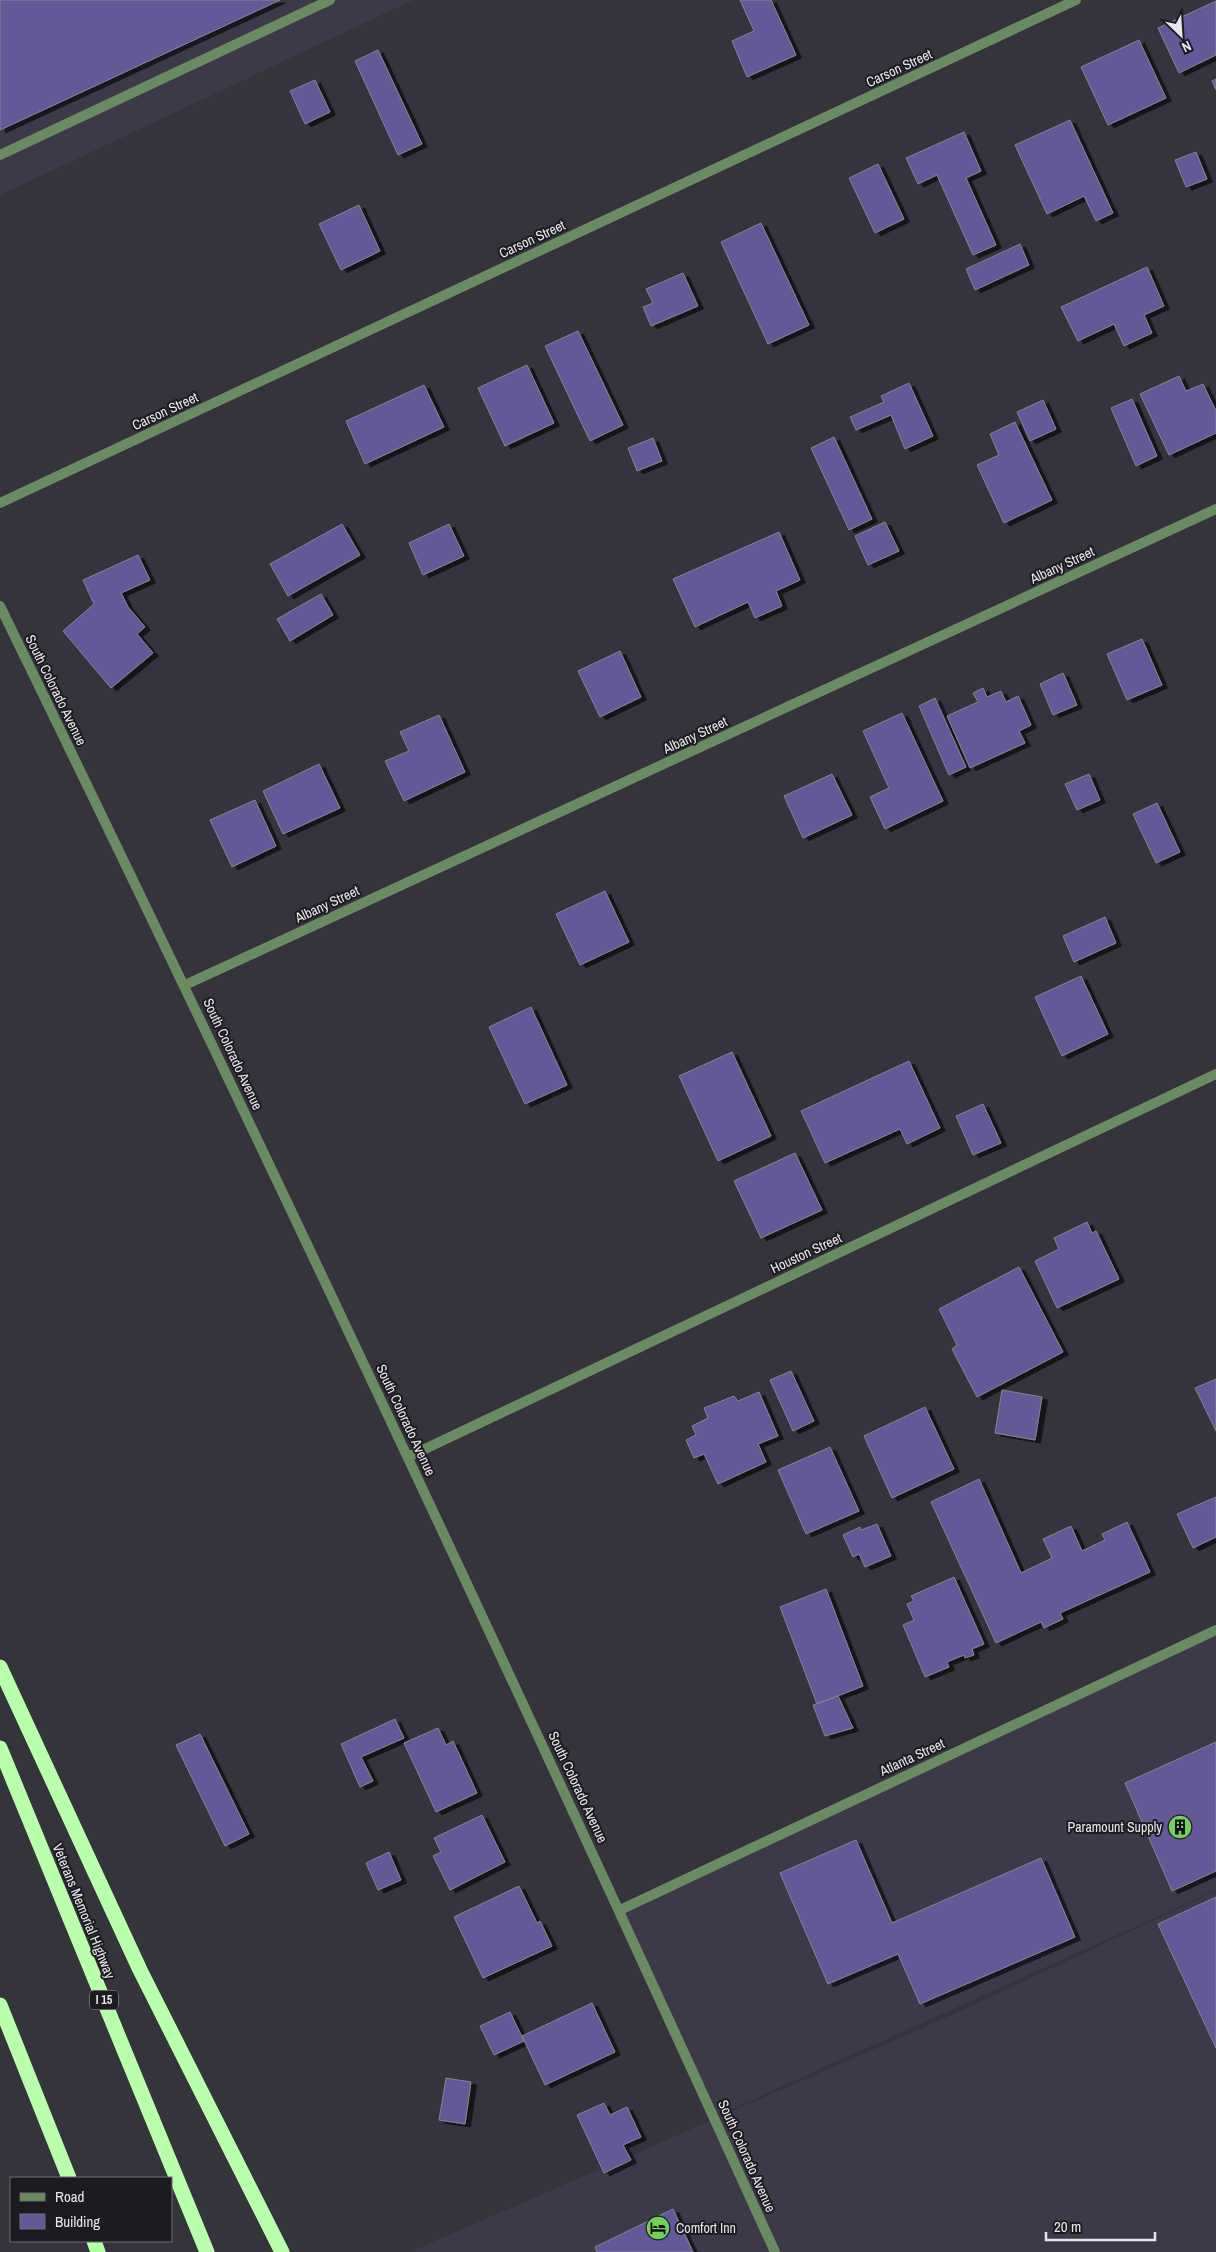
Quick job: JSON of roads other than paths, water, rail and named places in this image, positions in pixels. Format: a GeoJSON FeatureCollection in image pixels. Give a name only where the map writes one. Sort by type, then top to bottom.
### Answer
{"type":"FeatureCollection","features":[{"type":"Feature","properties":{"kind":"highway"},"geometry":{"type":"LineString","coordinates":[[0,1667],[140,1970],[282,2252]]}},
{"type":"Feature","properties":{"kind":"highway","name":"Veterans Memorial Highway"},"geometry":{"type":"LineString","coordinates":[[0,1748],[207,2252]]}},
{"type":"Feature","properties":{"kind":"highway"},"geometry":{"type":"LineString","coordinates":[[0,2005],[69,2177]]}},
{"type":"Feature","properties":{"kind":"street"},"geometry":{"type":"LineString","coordinates":[[0,155],[330,0]]}},
{"type":"Feature","properties":{"kind":"street","name":"Carson Street"},"geometry":{"type":"LineString","coordinates":[[0,503],[1076,0]]}},
{"type":"Feature","properties":{"kind":"street","name":"Albany Street"},"geometry":{"type":"LineString","coordinates":[[185,985],[1216,509]]}},
{"type":"Feature","properties":{"kind":"street","name":"South Colorado Avenue"},"geometry":{"type":"LineString","coordinates":[[0,606],[185,985],[408,1457],[620,1910],[775,2252]]}},
{"type":"Feature","properties":{"kind":"street","name":"Houston Street"},"geometry":{"type":"LineString","coordinates":[[408,1457],[1216,1074]]}},
{"type":"Feature","properties":{"kind":"street","name":"Atlanta Street"},"geometry":{"type":"LineString","coordinates":[[620,1910],[1216,1630]]}},
{"type":"Feature","properties":{"kind":"place","name":"Paramount Supply"},"geometry":{"type":"Point","coordinates":[1180,1827]}},
{"type":"Feature","properties":{"kind":"place","name":"Comfort Inn"},"geometry":{"type":"Point","coordinates":[658,2228]}}]}
